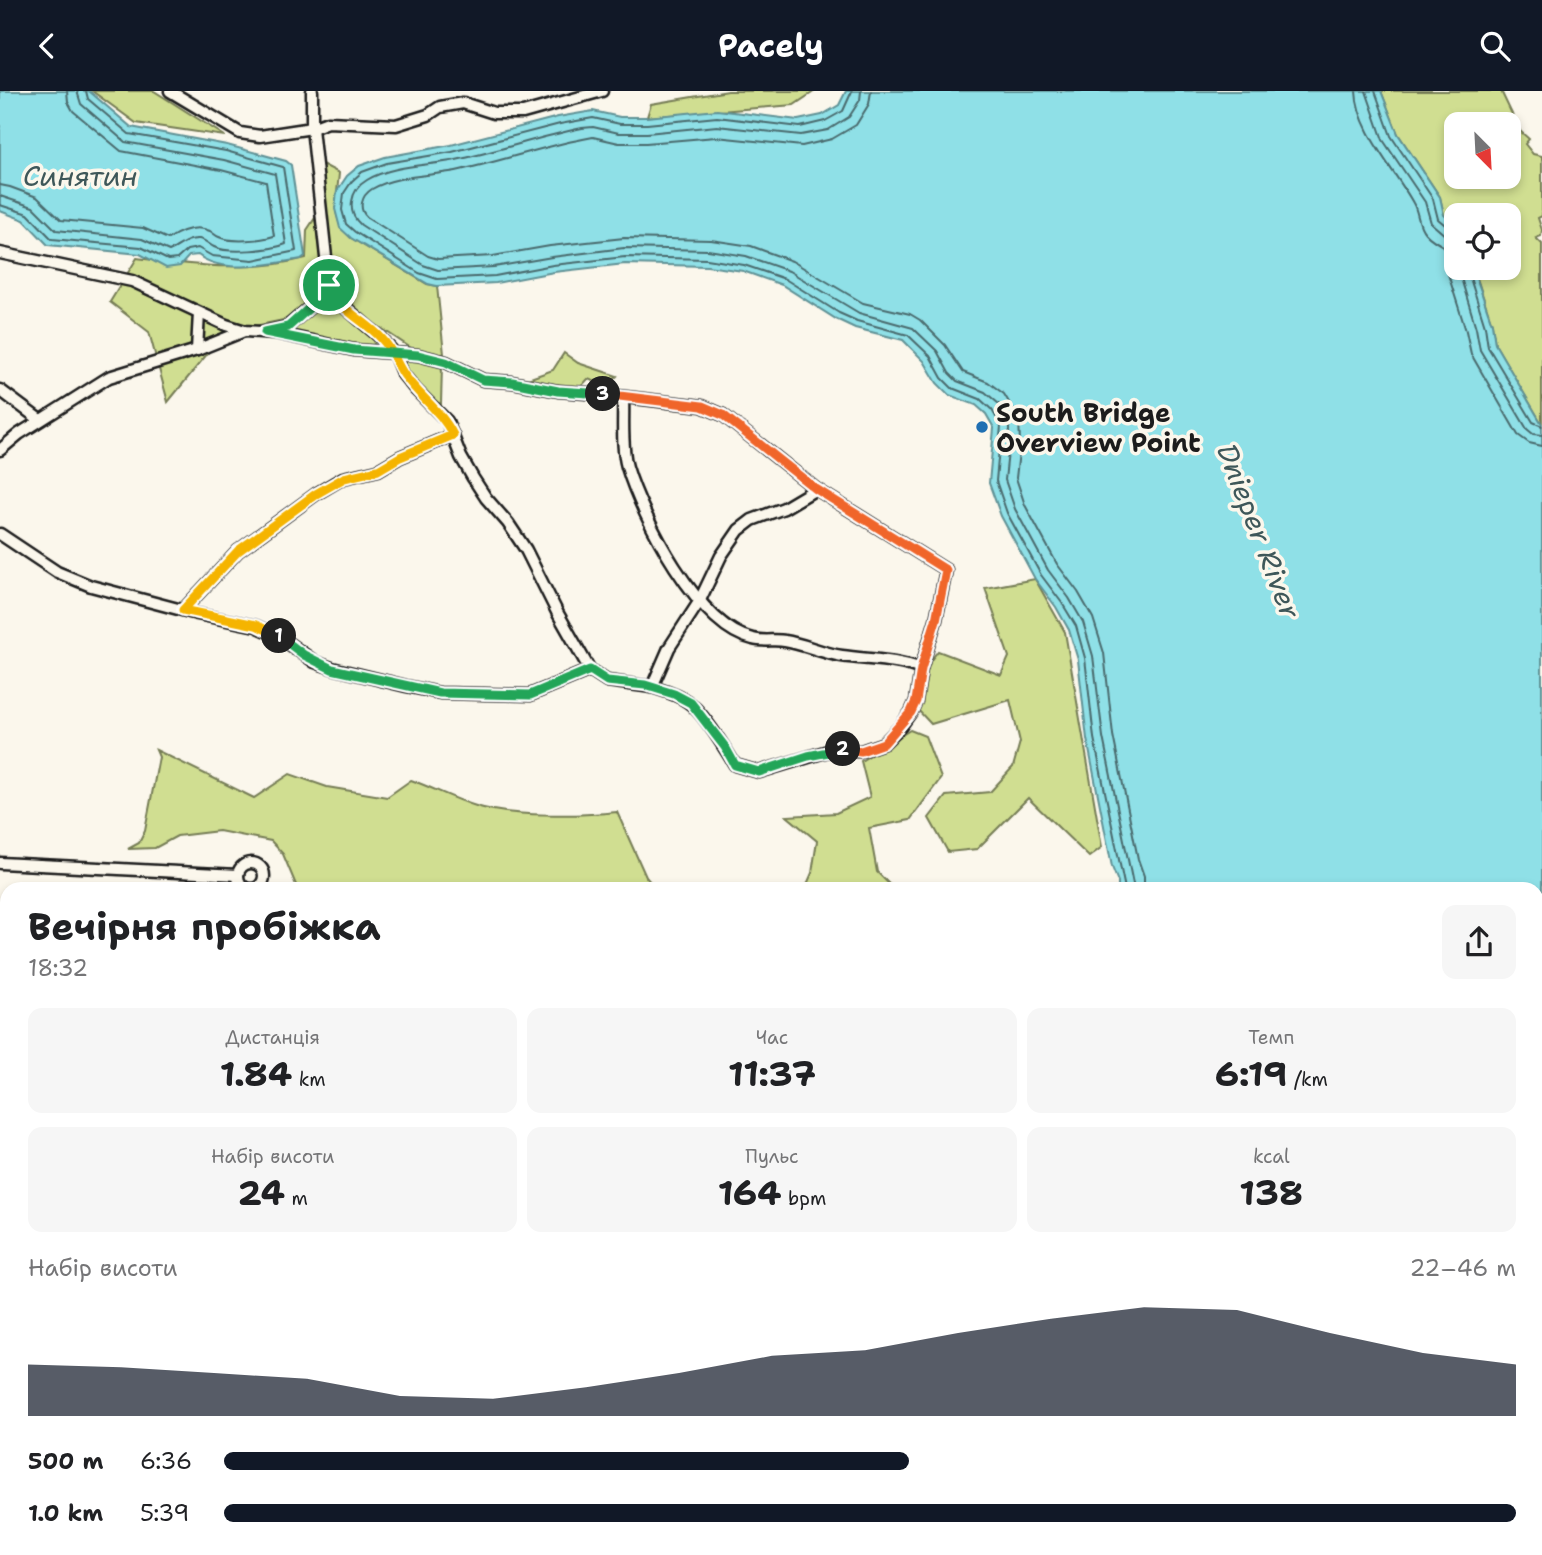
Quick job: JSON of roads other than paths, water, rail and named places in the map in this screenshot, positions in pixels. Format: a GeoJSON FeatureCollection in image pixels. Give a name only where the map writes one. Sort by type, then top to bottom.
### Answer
{"type":"FeatureCollection","features":[{"type":"Feature","properties":{"kind":"street"},"geometry":{"type":"LineString","coordinates":[[170,91],[240,133],[260,137],[312,128],[328,122],[396,125],[428,115],[440,107],[463,103],[494,113],[523,113],[602,91]]}},
{"type":"Feature","properties":{"kind":"street"},"geometry":{"type":"LineString","coordinates":[[0,253],[132,281],[226,325],[245,331],[265,332],[354,350],[394,353],[418,355],[446,362],[483,380],[702,406],[723,415],[816,489],[946,570],[936,620],[921,669],[916,701],[911,712],[884,743],[861,751],[828,751],[759,772],[735,765],[725,747],[691,703],[652,687],[607,681],[590,670],[526,550],[473,478],[461,457],[447,421],[402,373],[394,353],[380,337],[335,299],[329,285],[312,128],[312,91]]}},
{"type":"Feature","properties":{"kind":"street"},"geometry":{"type":"LineString","coordinates":[[265,332],[288,327],[316,302],[329,285]]}},
{"type":"Feature","properties":{"kind":"street"},"geometry":{"type":"LineString","coordinates":[[197,350],[199,313]]}},
{"type":"Feature","properties":{"kind":"street"},"geometry":{"type":"LineString","coordinates":[[0,450],[40,420],[109,377],[197,350],[245,331]]}},
{"type":"Feature","properties":{"kind":"street"},"geometry":{"type":"LineString","coordinates":[[0,390],[40,420]]}},
{"type":"Feature","properties":{"kind":"street"},"geometry":{"type":"LineString","coordinates":[[623,397],[626,464],[661,544],[699,602],[732,632],[754,640],[784,641],[840,656],[904,662],[921,669]]}},
{"type":"Feature","properties":{"kind":"street"},"geometry":{"type":"LineString","coordinates":[[183,610],[238,551],[316,494],[344,478],[378,470],[400,457],[453,435]]}},
{"type":"Feature","properties":{"kind":"street"},"geometry":{"type":"LineString","coordinates":[[652,687],[669,648],[699,602],[721,556],[739,530],[752,520],[784,508],[816,489]]}},
{"type":"Feature","properties":{"kind":"street"},"geometry":{"type":"LineString","coordinates":[[0,534],[57,572],[92,586],[183,610],[256,625],[332,669],[440,693],[530,695],[590,670]]}},
{"type":"Feature","properties":{"kind":"street"},"geometry":{"type":"LineString","coordinates":[[0,863],[238,875]]}},
{"type":"Feature","properties":{"kind":"water","name":"Синятин"},"geometry":{"type":"Polygon","coordinates":[[[0,91],[89,91],[131,127],[227,145],[286,161],[291,165],[305,256],[276,263],[234,266],[220,265],[198,255],[189,256],[180,266],[166,268],[140,254],[48,245],[24,220],[0,211],[0,91]]]}},
{"type":"Feature","properties":{"kind":"water","name":"Dnieper River"},"geometry":{"type":"Polygon","coordinates":[[[846,91],[1381,91],[1398,134],[1440,197],[1444,215],[1444,280],[1477,280],[1492,324],[1495,344],[1542,424],[1542,882],[1118,882],[1112,867],[1087,739],[1078,660],[1069,630],[1035,579],[1001,516],[989,483],[994,428],[986,414],[976,405],[949,395],[937,383],[924,361],[903,340],[855,328],[782,285],[743,271],[707,266],[625,264],[554,272],[496,283],[437,286],[428,284],[351,238],[340,228],[335,209],[337,191],[347,176],[359,166],[385,157],[451,145],[558,117],[593,111],[620,117],[647,117],[717,110],[798,120],[822,115],[839,105],[846,91]]]}},
{"type":"Feature","properties":{"kind":"place","name":"South Bridge Overview Point"},"geometry":{"type":"Point","coordinates":[982,427]}}]}
